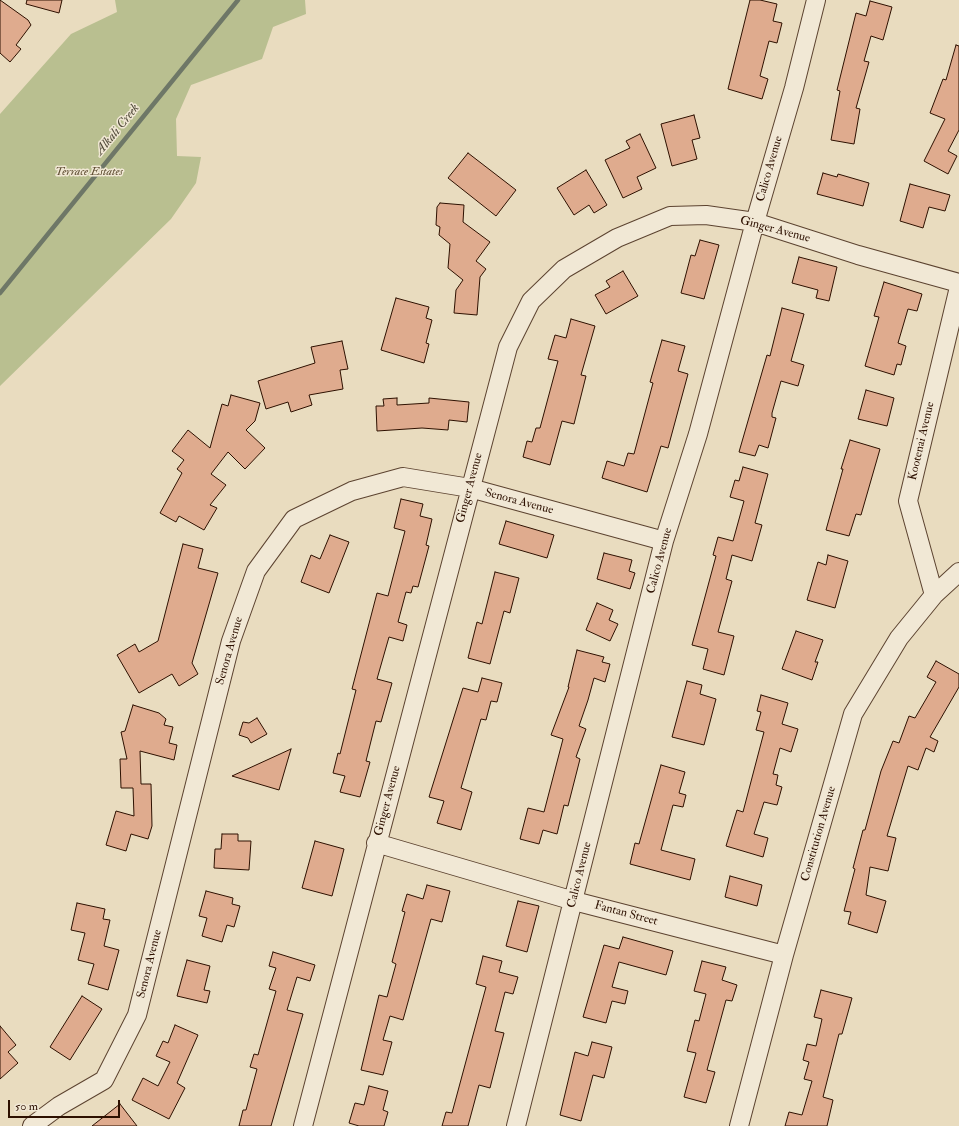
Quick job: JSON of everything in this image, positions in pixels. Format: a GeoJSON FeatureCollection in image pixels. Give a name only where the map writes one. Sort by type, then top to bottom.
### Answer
{"type":"FeatureCollection","features":[{"type":"Feature","properties":{"kind":"street","name":"Calico Avenue"},"geometry":{"type":"LineString","coordinates":[[516,1126],[664,541],[698,434],[755,222],[794,88],[816,0]]}},
{"type":"Feature","properties":{"kind":"street","name":"Ginger Avenue"},"geometry":{"type":"LineString","coordinates":[[303,1126],[376,843],[508,347],[531,301],[564,269],[617,238],[670,216],[706,215],[755,222],[858,255],[959,283]]}},
{"type":"Feature","properties":{"kind":"street","name":"Kootenai Avenue"},"geometry":{"type":"LineString","coordinates":[[934,595],[908,501],[959,287]]}},
{"type":"Feature","properties":{"kind":"street","name":"Senora Avenue"},"geometry":{"type":"LineString","coordinates":[[32,1126],[59,1106],[104,1080],[137,1015],[231,641],[256,572],[294,520],[352,491],[403,478],[470,488],[664,541]]}},
{"type":"Feature","properties":{"kind":"street","name":"Constitution Avenue"},"geometry":{"type":"LineString","coordinates":[[739,1126],[784,955],[853,714],[899,638],[934,595],[959,572]]}},
{"type":"Feature","properties":{"kind":"street","name":"Fantan Street"},"geometry":{"type":"LineString","coordinates":[[376,843],[574,901],[784,955]]}},
{"type":"Feature","properties":{"kind":"green space","name":"Terrace Estates"},"geometry":{"type":"Polygon","coordinates":[[[115,0],[305,0],[306,14],[273,27],[262,59],[191,85],[176,119],[177,156],[201,157],[196,183],[171,219],[0,386],[0,114],[71,34],[117,12],[115,0]]]}},
{"type":"Feature","properties":{"kind":"building"},"geometry":{"type":"Polygon","coordinates":[[[0,0],[28,20],[31,25],[16,45],[21,49],[10,62],[0,53],[0,0]]]}},
{"type":"Feature","properties":{"kind":"building"},"geometry":{"type":"Polygon","coordinates":[[[27,0],[62,0],[59,13],[26,4],[27,0]]]}},
{"type":"Feature","properties":{"kind":"building"},"geometry":{"type":"Polygon","coordinates":[[[750,0],[760,0],[777,4],[773,21],[782,23],[777,43],[769,41],[760,76],[768,79],[762,99],[728,89],[750,0]]]}},
{"type":"Feature","properties":{"kind":"building"},"geometry":{"type":"Polygon","coordinates":[[[870,1],[892,7],[883,40],[871,36],[864,61],[869,62],[856,108],[860,109],[854,144],[831,140],[840,91],[837,90],[856,13],[866,16],[870,1]]]}},
{"type":"Feature","properties":{"kind":"building"},"geometry":{"type":"Polygon","coordinates":[[[956,45],[959,46],[959,130],[948,151],[957,156],[948,174],[924,161],[945,119],[930,113],[943,79],[946,80],[956,45]]]}},
{"type":"Feature","properties":{"kind":"building"},"geometry":{"type":"Polygon","coordinates":[[[694,115],[700,138],[692,140],[697,159],[672,166],[661,124],[694,115]]]}},
{"type":"Feature","properties":{"kind":"building"},"geometry":{"type":"Polygon","coordinates":[[[640,134],[656,168],[637,177],[642,189],[623,198],[605,160],[630,148],[626,141],[640,134]]]}},
{"type":"Feature","properties":{"kind":"building"},"geometry":{"type":"Polygon","coordinates":[[[468,153],[516,190],[496,216],[448,178],[468,153]]]}},
{"type":"Feature","properties":{"kind":"building"},"geometry":{"type":"Polygon","coordinates":[[[586,170],[607,205],[594,213],[589,205],[574,215],[557,188],[586,170]]]}},
{"type":"Feature","properties":{"kind":"building"},"geometry":{"type":"Polygon","coordinates":[[[823,173],[837,177],[838,174],[869,183],[863,206],[817,194],[823,173]]]}},
{"type":"Feature","properties":{"kind":"building"},"geometry":{"type":"Polygon","coordinates":[[[910,184],[950,195],[945,211],[929,207],[923,228],[900,221],[910,184]]]}},
{"type":"Feature","properties":{"kind":"building"},"geometry":{"type":"Polygon","coordinates":[[[440,203],[464,205],[463,222],[490,242],[476,261],[486,269],[480,277],[477,315],[454,313],[456,290],[463,280],[448,268],[450,244],[439,235],[440,227],[436,225],[437,207],[440,203]]]}},
{"type":"Feature","properties":{"kind":"building"},"geometry":{"type":"Polygon","coordinates":[[[700,240],[719,245],[704,299],[681,293],[691,255],[695,256],[700,240]]]}},
{"type":"Feature","properties":{"kind":"building"},"geometry":{"type":"Polygon","coordinates":[[[799,257],[837,267],[829,301],[816,298],[818,290],[792,283],[799,257]]]}},
{"type":"Feature","properties":{"kind":"building"},"geometry":{"type":"Polygon","coordinates":[[[623,271],[638,296],[606,314],[595,295],[610,287],[606,281],[623,271]]]}},
{"type":"Feature","properties":{"kind":"building"},"geometry":{"type":"Polygon","coordinates":[[[884,282],[922,294],[917,311],[908,309],[898,343],[906,346],[901,365],[897,364],[894,375],[865,366],[879,317],[874,316],[884,282]]]}},
{"type":"Feature","properties":{"kind":"building"},"geometry":{"type":"Polygon","coordinates":[[[396,298],[429,307],[426,318],[432,320],[426,343],[429,344],[424,363],[381,350],[396,298]]]}},
{"type":"Feature","properties":{"kind":"building"},"geometry":{"type":"Polygon","coordinates":[[[782,308],[804,314],[791,361],[804,365],[798,386],[781,381],[772,413],[772,417],[776,418],[768,448],[759,445],[755,456],[739,452],[767,355],[770,356],[782,308]]]}},
{"type":"Feature","properties":{"kind":"building"},"geometry":{"type":"Polygon","coordinates":[[[571,319],[595,326],[581,375],[586,376],[574,424],[562,421],[550,465],[523,457],[527,441],[532,442],[536,428],[540,428],[558,361],[548,359],[555,335],[566,338],[571,319]]]}},
{"type":"Feature","properties":{"kind":"building"},"geometry":{"type":"Polygon","coordinates":[[[662,340],[685,346],[678,371],[688,374],[668,448],[661,446],[647,492],[602,478],[607,461],[624,466],[628,453],[634,454],[653,383],[650,382],[662,340]]]}},
{"type":"Feature","properties":{"kind":"building"},"geometry":{"type":"Polygon","coordinates":[[[342,341],[348,369],[340,370],[343,389],[309,395],[312,405],[291,412],[288,402],[266,409],[258,381],[315,363],[311,347],[342,341]]]}},
{"type":"Feature","properties":{"kind":"building"},"geometry":{"type":"Polygon","coordinates":[[[866,390],[894,398],[887,426],[858,419],[866,390]]]}},
{"type":"Feature","properties":{"kind":"building"},"geometry":{"type":"Polygon","coordinates":[[[231,395],[260,403],[255,421],[246,430],[265,448],[245,469],[228,452],[211,474],[226,485],[210,505],[217,508],[204,530],[179,516],[176,522],[160,513],[182,473],[177,469],[184,460],[172,451],[188,430],[210,448],[222,404],[228,406],[231,395]]]}},
{"type":"Feature","properties":{"kind":"building"},"geometry":{"type":"Polygon","coordinates":[[[397,398],[397,405],[429,403],[429,398],[469,402],[467,422],[449,420],[448,430],[422,428],[377,431],[376,406],[384,406],[383,399],[397,398]]]}},
{"type":"Feature","properties":{"kind":"building"},"geometry":{"type":"Polygon","coordinates":[[[850,440],[880,449],[861,515],[856,514],[849,536],[826,530],[843,469],[841,469],[850,440]]]}},
{"type":"Feature","properties":{"kind":"building"},"geometry":{"type":"Polygon","coordinates":[[[743,467],[768,474],[755,523],[762,525],[752,561],[732,555],[726,579],[732,581],[718,632],[734,636],[724,675],[703,669],[708,649],[692,645],[716,556],[713,555],[718,537],[733,541],[744,501],[730,497],[735,480],[739,481],[743,467]]]}},
{"type":"Feature","properties":{"kind":"building"},"geometry":{"type":"Polygon","coordinates":[[[401,499],[423,504],[420,516],[432,519],[426,545],[429,546],[418,587],[413,586],[411,593],[406,592],[398,622],[407,625],[403,641],[389,637],[377,679],[392,683],[381,722],[376,721],[366,761],[370,762],[360,797],[340,792],[345,776],[333,773],[338,753],[340,754],[356,690],[352,689],[377,593],[388,596],[405,531],[394,528],[401,499]]]}},
{"type":"Feature","properties":{"kind":"building"},"geometry":{"type":"Polygon","coordinates":[[[506,521],[554,535],[547,558],[499,544],[506,521]]]}},
{"type":"Feature","properties":{"kind":"building"},"geometry":{"type":"Polygon","coordinates":[[[330,535],[349,542],[329,593],[301,582],[311,555],[320,559],[330,535]]]}},
{"type":"Feature","properties":{"kind":"building"},"geometry":{"type":"Polygon","coordinates":[[[183,544],[203,549],[198,568],[218,573],[192,663],[198,674],[179,686],[172,674],[139,693],[117,655],[135,644],[139,652],[158,641],[183,544]]]}},
{"type":"Feature","properties":{"kind":"building"},"geometry":{"type":"Polygon","coordinates":[[[604,553],[632,560],[629,571],[635,573],[630,589],[597,579],[604,553]]]}},
{"type":"Feature","properties":{"kind":"building"},"geometry":{"type":"Polygon","coordinates":[[[828,555],[848,561],[835,608],[807,600],[818,562],[826,565],[828,555]]]}},
{"type":"Feature","properties":{"kind":"building"},"geometry":{"type":"Polygon","coordinates":[[[495,572],[519,578],[510,613],[504,611],[490,664],[468,658],[477,622],[482,624],[495,572]]]}},
{"type":"Feature","properties":{"kind":"building"},"geometry":{"type":"Polygon","coordinates":[[[597,603],[613,610],[609,620],[618,624],[610,641],[586,630],[597,603]]]}},
{"type":"Feature","properties":{"kind":"building"},"geometry":{"type":"Polygon","coordinates":[[[796,631],[823,640],[815,662],[818,662],[812,680],[782,669],[796,631]]]}},
{"type":"Feature","properties":{"kind":"building"},"geometry":{"type":"Polygon","coordinates":[[[577,650],[604,657],[602,662],[610,664],[605,682],[594,678],[579,726],[586,729],[576,757],[580,759],[568,806],[564,805],[557,834],[543,830],[539,844],[520,839],[528,808],[544,812],[563,739],[551,735],[569,687],[577,650]]]}},
{"type":"Feature","properties":{"kind":"building"},"geometry":{"type":"Polygon","coordinates":[[[936,661],[959,674],[959,687],[930,737],[938,741],[934,752],[926,748],[918,770],[908,766],[887,836],[896,838],[888,871],[870,867],[866,895],[886,901],[877,933],[848,924],[851,912],[844,911],[855,869],[853,868],[881,771],[893,741],[899,743],[909,716],[915,718],[936,682],[927,677],[936,661]]]}},
{"type":"Feature","properties":{"kind":"building"},"geometry":{"type":"Polygon","coordinates":[[[482,678],[502,683],[497,702],[491,701],[486,720],[481,719],[461,788],[472,792],[461,830],[437,823],[444,801],[429,797],[463,688],[478,692],[482,678]]]}},
{"type":"Feature","properties":{"kind":"building"},"geometry":{"type":"Polygon","coordinates":[[[687,681],[702,685],[700,694],[716,699],[704,745],[672,737],[687,681]]]}},
{"type":"Feature","properties":{"kind":"building"},"geometry":{"type":"Polygon","coordinates":[[[761,695],[788,703],[782,724],[798,729],[791,752],[780,748],[773,774],[778,775],[776,785],[782,787],[777,805],[764,802],[754,834],[768,838],[763,857],[726,846],[737,810],[743,812],[764,732],[756,730],[761,712],[757,711],[761,695]]]}},
{"type":"Feature","properties":{"kind":"building"},"geometry":{"type":"Polygon","coordinates":[[[133,705],[159,713],[166,719],[164,725],[173,727],[169,743],[177,745],[174,760],[140,751],[141,784],[151,784],[152,826],[148,839],[131,834],[126,851],[106,845],[116,811],[134,816],[133,788],[121,788],[120,759],[127,759],[121,732],[125,731],[133,705]]]}},
{"type":"Feature","properties":{"kind":"building"},"geometry":{"type":"Polygon","coordinates":[[[257,718],[267,734],[251,743],[248,738],[239,735],[243,722],[249,723],[257,718]]]}},
{"type":"Feature","properties":{"kind":"building"},"geometry":{"type":"Polygon","coordinates":[[[291,749],[279,790],[232,776],[291,749]]]}},
{"type":"Feature","properties":{"kind":"building"},"geometry":{"type":"Polygon","coordinates":[[[661,765],[685,772],[679,793],[686,795],[683,807],[673,805],[661,850],[695,859],[690,880],[630,864],[635,843],[639,844],[661,765]]]}},
{"type":"Feature","properties":{"kind":"building"},"geometry":{"type":"Polygon","coordinates":[[[222,834],[238,834],[238,841],[251,841],[249,870],[214,868],[215,849],[221,849],[222,834]]]}},
{"type":"Feature","properties":{"kind":"building"},"geometry":{"type":"Polygon","coordinates":[[[315,841],[344,849],[332,896],[302,888],[315,841]]]}},
{"type":"Feature","properties":{"kind":"building"},"geometry":{"type":"Polygon","coordinates":[[[730,876],[762,885],[757,906],[725,897],[730,876]]]}},
{"type":"Feature","properties":{"kind":"building"},"geometry":{"type":"Polygon","coordinates":[[[427,885],[450,891],[442,922],[431,919],[403,1020],[390,1016],[383,1040],[392,1042],[383,1075],[361,1070],[379,995],[387,997],[396,964],[392,962],[405,912],[402,911],[407,894],[423,899],[427,885]]]}},
{"type":"Feature","properties":{"kind":"building"},"geometry":{"type":"Polygon","coordinates":[[[206,891],[233,898],[232,904],[240,906],[234,927],[227,925],[222,942],[202,936],[207,918],[199,916],[206,891]]]}},
{"type":"Feature","properties":{"kind":"building"},"geometry":{"type":"Polygon","coordinates":[[[518,901],[539,906],[527,952],[506,946],[518,901]]]}},
{"type":"Feature","properties":{"kind":"building"},"geometry":{"type":"Polygon","coordinates":[[[77,903],[105,909],[103,919],[110,920],[104,946],[119,950],[108,990],[88,984],[94,964],[78,960],[85,933],[71,930],[77,903]]]}},
{"type":"Feature","properties":{"kind":"building"},"geometry":{"type":"Polygon","coordinates":[[[623,937],[673,951],[666,975],[619,962],[612,987],[628,991],[625,1004],[612,1001],[606,1023],[583,1017],[604,945],[619,949],[623,937]]]}},
{"type":"Feature","properties":{"kind":"building"},"geometry":{"type":"Polygon","coordinates":[[[273,952],[315,965],[310,981],[297,977],[287,1010],[303,1014],[271,1126],[239,1126],[243,1110],[246,1110],[257,1069],[250,1067],[254,1054],[258,1055],[276,991],[269,989],[276,968],[269,966],[273,952]]]}},
{"type":"Feature","properties":{"kind":"building"},"geometry":{"type":"Polygon","coordinates":[[[483,956],[502,961],[499,972],[518,977],[513,994],[505,992],[495,1031],[504,1033],[490,1088],[479,1085],[468,1126],[442,1126],[446,1112],[452,1113],[486,987],[476,984],[483,956]]]}},
{"type":"Feature","properties":{"kind":"building"},"geometry":{"type":"Polygon","coordinates":[[[187,960],[210,966],[204,990],[210,991],[207,1003],[177,996],[187,960]]]}},
{"type":"Feature","properties":{"kind":"building"},"geometry":{"type":"Polygon","coordinates":[[[702,961],[726,967],[722,980],[737,985],[732,1001],[726,1000],[707,1070],[715,1072],[706,1103],[684,1097],[696,1053],[687,1051],[695,1020],[699,1021],[706,994],[694,991],[702,961]]]}},
{"type":"Feature","properties":{"kind":"building"},"geometry":{"type":"Polygon","coordinates":[[[821,990],[852,998],[842,1034],[839,1034],[823,1097],[833,1100],[827,1126],[785,1126],[789,1112],[802,1115],[812,1081],[804,1079],[809,1062],[803,1060],[807,1044],[816,1046],[822,1019],[814,1017],[821,990]]]}},
{"type":"Feature","properties":{"kind":"building"},"geometry":{"type":"Polygon","coordinates":[[[82,996],[102,1009],[70,1060],[50,1047],[82,996]]]}},
{"type":"Feature","properties":{"kind":"building"},"geometry":{"type":"Polygon","coordinates":[[[175,1025],[198,1035],[177,1083],[185,1088],[169,1119],[132,1100],[143,1078],[158,1086],[170,1062],[156,1056],[163,1041],[168,1043],[175,1025]]]}},
{"type":"Feature","properties":{"kind":"building"},"geometry":{"type":"Polygon","coordinates":[[[0,1026],[16,1045],[8,1052],[18,1063],[0,1079],[0,1026]]]}},
{"type":"Feature","properties":{"kind":"building"},"geometry":{"type":"Polygon","coordinates":[[[592,1042],[612,1047],[604,1078],[593,1075],[581,1121],[560,1115],[575,1052],[588,1056],[592,1042]]]}},
{"type":"Feature","properties":{"kind":"building"},"geometry":{"type":"Polygon","coordinates":[[[369,1086],[388,1091],[383,1110],[388,1112],[384,1126],[359,1126],[349,1123],[355,1103],[364,1105],[369,1086]]]}},
{"type":"Feature","properties":{"kind":"building"},"geometry":{"type":"Polygon","coordinates":[[[120,1104],[137,1126],[92,1126],[120,1104]]]}},
{"type":"Feature","properties":{"kind":"waterway","name":"Alkali Creek"},"geometry":{"type":"LineString","coordinates":[[0,293],[238,0]]}}]}
